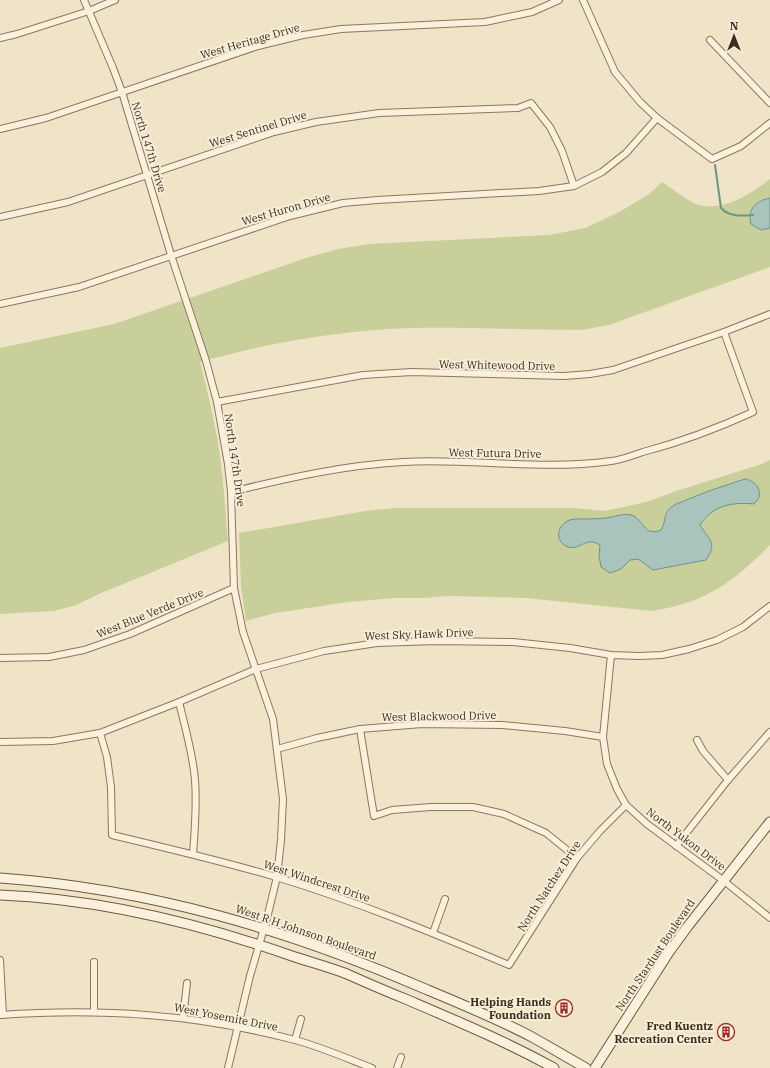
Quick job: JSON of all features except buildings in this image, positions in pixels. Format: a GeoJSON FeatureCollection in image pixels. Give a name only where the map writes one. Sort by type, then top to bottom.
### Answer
{"type":"FeatureCollection","features":[{"type":"Feature","properties":{"kind":"main road","name":"North Stardust Boulevard"},"geometry":{"type":"LineString","coordinates":[[595,1068],[673,947],[770,822]]}},
{"type":"Feature","properties":{"kind":"main road","name":"West R H Johnson Boulevard"},"geometry":{"type":"LineString","coordinates":[[0,878],[72,886],[145,897],[198,910],[262,936],[346,974],[459,1022],[529,1054],[554,1068]]}},
{"type":"Feature","properties":{"kind":"main road","name":"West R H Johnson Boulevard"},"geometry":{"type":"LineString","coordinates":[[0,895],[77,902],[146,914],[190,924],[262,936],[370,965],[530,1036],[586,1068]]}},
{"type":"Feature","properties":{"kind":"street","name":"North 147th Drive"},"geometry":{"type":"LineString","coordinates":[[84,0],[114,68],[122,92],[206,361],[217,402],[228,464],[231,492],[234,588],[243,632],[273,719],[278,749],[283,799],[277,877],[262,936]]}},
{"type":"Feature","properties":{"kind":"street"},"geometry":{"type":"LineString","coordinates":[[0,38],[89,11],[115,0]]}},
{"type":"Feature","properties":{"kind":"street","name":"West Heritage Drive"},"geometry":{"type":"LineString","coordinates":[[0,129],[46,118],[251,48],[303,35],[341,29],[485,22],[532,12],[559,0]]}},
{"type":"Feature","properties":{"kind":"street"},"geometry":{"type":"LineString","coordinates":[[583,0],[615,72],[640,102],[657,118],[712,159],[741,146],[770,123]]}},
{"type":"Feature","properties":{"kind":"street"},"geometry":{"type":"LineString","coordinates":[[710,40],[770,103]]}},
{"type":"Feature","properties":{"kind":"street","name":"West Sentinel Drive"},"geometry":{"type":"LineString","coordinates":[[0,217],[68,202],[274,132],[316,122],[378,114],[518,108],[532,103],[550,127],[562,150],[574,186]]}},
{"type":"Feature","properties":{"kind":"street","name":"West Huron Drive"},"geometry":{"type":"LineString","coordinates":[[0,304],[79,287],[290,216],[342,203],[539,191],[574,186],[602,172],[626,153],[657,118]]}},
{"type":"Feature","properties":{"kind":"street","name":"West Whitewood Drive"},"geometry":{"type":"LineString","coordinates":[[217,402],[363,375],[412,372],[564,376],[590,374],[613,370],[724,332],[770,314]]}},
{"type":"Feature","properties":{"kind":"street","name":"West Futura Drive"},"geometry":{"type":"LineString","coordinates":[[231,492],[288,478],[354,466],[404,462],[562,465],[612,461],[663,447],[724,425],[753,412],[724,332]]}},
{"type":"Feature","properties":{"kind":"street","name":"West Blue Verde Drive"},"geometry":{"type":"LineString","coordinates":[[0,658],[49,657],[84,650],[130,634],[234,588]]}},
{"type":"Feature","properties":{"kind":"street","name":"West Sky Hawk Drive"},"geometry":{"type":"LineString","coordinates":[[0,742],[53,741],[100,733],[179,702],[256,668],[324,651],[377,643],[437,641],[513,642],[570,648],[611,655],[662,655],[689,649],[717,640],[743,626],[770,606]]}},
{"type":"Feature","properties":{"kind":"street","name":"North Yukon Drive"},"geometry":{"type":"LineString","coordinates":[[611,655],[603,737],[608,764],[617,789],[626,805],[646,824],[724,881],[770,918]]}},
{"type":"Feature","properties":{"kind":"street"},"geometry":{"type":"LineString","coordinates":[[179,702],[188,736],[195,779],[196,820],[193,854]]}},
{"type":"Feature","properties":{"kind":"street","name":"West Blackwood Drive"},"geometry":{"type":"LineString","coordinates":[[278,749],[317,738],[360,729],[422,724],[502,725],[565,731],[603,737]]}},
{"type":"Feature","properties":{"kind":"street"},"geometry":{"type":"LineString","coordinates":[[360,729],[374,816],[392,810],[431,807],[473,807],[504,814],[546,833],[577,858]]}},
{"type":"Feature","properties":{"kind":"street"},"geometry":{"type":"LineString","coordinates":[[676,846],[728,780],[770,732]]}},
{"type":"Feature","properties":{"kind":"street","name":"West Windcrest Drive"},"geometry":{"type":"LineString","coordinates":[[100,733],[107,757],[111,787],[112,835],[193,854],[277,877],[365,907],[433,933],[509,966]]}},
{"type":"Feature","properties":{"kind":"street"},"geometry":{"type":"LineString","coordinates":[[697,740],[703,751],[728,780]]}},
{"type":"Feature","properties":{"kind":"street","name":"North Natchez Drive"},"geometry":{"type":"LineString","coordinates":[[509,966],[577,858],[600,831],[626,805]]}},
{"type":"Feature","properties":{"kind":"street"},"geometry":{"type":"LineString","coordinates":[[433,933],[445,899]]}},
{"type":"Feature","properties":{"kind":"street"},"geometry":{"type":"LineString","coordinates":[[228,1068],[250,976],[262,936]]}},
{"type":"Feature","properties":{"kind":"street"},"geometry":{"type":"LineString","coordinates":[[0,960],[2,1015]]}},
{"type":"Feature","properties":{"kind":"street"},"geometry":{"type":"LineString","coordinates":[[94,962],[94,1012]]}},
{"type":"Feature","properties":{"kind":"street"},"geometry":{"type":"LineString","coordinates":[[183,1018],[187,983]]}},
{"type":"Feature","properties":{"kind":"street","name":"West Yosemite Drive"},"geometry":{"type":"LineString","coordinates":[[2,1015],[94,1012],[183,1018],[238,1027],[295,1040],[372,1068]]}},
{"type":"Feature","properties":{"kind":"street"},"geometry":{"type":"LineString","coordinates":[[295,1040],[301,1020]]}},
{"type":"Feature","properties":{"kind":"street"},"geometry":{"type":"LineString","coordinates":[[397,1068],[401,1056]]}},
{"type":"Feature","properties":{"kind":"green space"},"geometry":{"type":"Polygon","coordinates":[[[770,179],[770,267],[609,325],[582,330],[412,328],[359,331],[278,343],[200,362],[218,442],[228,541],[99,594],[74,606],[53,611],[0,614],[0,348],[114,324],[306,258],[338,249],[368,244],[549,235],[585,228],[594,224],[621,211],[649,194],[662,182],[696,204],[716,206],[726,204],[745,196],[770,179]]]}},
{"type":"Feature","properties":{"kind":"green space"},"geometry":{"type":"Polygon","coordinates":[[[770,460],[770,545],[730,580],[717,589],[688,602],[652,611],[525,598],[448,596],[394,598],[348,602],[275,613],[246,621],[241,587],[239,533],[365,511],[396,508],[574,508],[605,511],[646,502],[762,464],[770,460]]]}},
{"type":"Feature","properties":{"kind":"water"},"geometry":{"type":"Polygon","coordinates":[[[770,198],[770,228],[761,230],[751,224],[750,214],[754,206],[765,199],[770,198]]]}},
{"type":"Feature","properties":{"kind":"water"},"geometry":{"type":"Polygon","coordinates":[[[745,479],[753,482],[758,489],[759,497],[754,504],[731,504],[724,506],[711,513],[700,525],[712,545],[710,554],[706,560],[653,570],[638,559],[630,560],[621,569],[610,573],[601,567],[599,556],[600,545],[594,542],[589,542],[571,548],[563,544],[560,540],[559,530],[565,522],[576,519],[609,518],[622,515],[631,515],[636,517],[647,529],[655,532],[661,530],[668,510],[676,504],[745,479]]]}},
{"type":"Feature","properties":{"kind":"waterway"},"geometry":{"type":"LineString","coordinates":[[715,165],[721,208],[728,213],[740,216],[753,215]]}},
{"type":"Feature","properties":{"kind":"place","name":"Helping Hands Foundation"},"geometry":{"type":"Point","coordinates":[564,1008]}},
{"type":"Feature","properties":{"kind":"place","name":"Fred Kuentz Recreation Center"},"geometry":{"type":"Point","coordinates":[726,1032]}}]}
